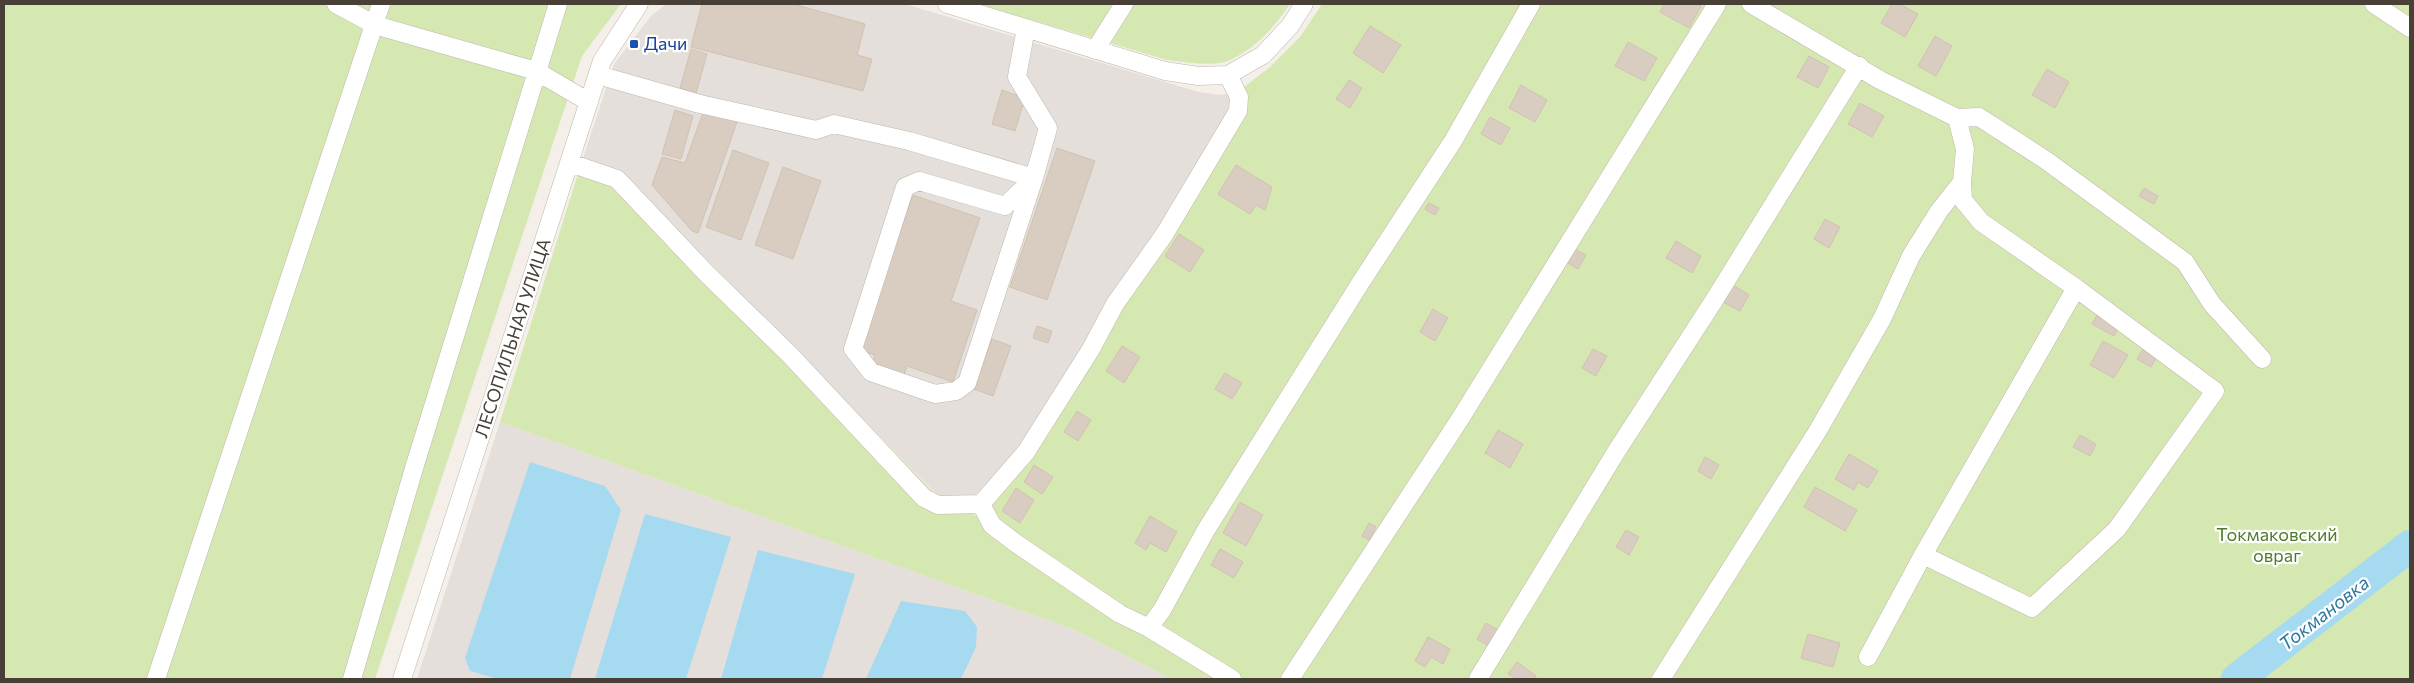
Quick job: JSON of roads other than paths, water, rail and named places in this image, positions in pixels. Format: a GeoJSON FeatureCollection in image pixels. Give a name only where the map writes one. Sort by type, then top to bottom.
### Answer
{"type":"FeatureCollection","features":[{"type":"Feature","properties":{"kind":"street"},"geometry":{"type":"LineString","coordinates":[[336,4],[375,25],[536,71],[589,102]]}},
{"type":"Feature","properties":{"kind":"street"},"geometry":{"type":"LineString","coordinates":[[156,679],[382,4]]}},
{"type":"Feature","properties":{"kind":"street"},"geometry":{"type":"LineString","coordinates":[[352,679],[415,465],[558,4]]}},
{"type":"Feature","properties":{"kind":"street","name":"ЛЕСОПИЛЬНАЯ УЛИЦА"},"geometry":{"type":"LineString","coordinates":[[402,679],[602,61],[639,4]]}},
{"type":"Feature","properties":{"kind":"street"},"geometry":{"type":"LineString","coordinates":[[947,4],[983,9],[1026,28],[1096,50],[1165,71],[1198,76],[1228,74],[1263,55],[1290,26],[1304,4]]}},
{"type":"Feature","properties":{"kind":"street"},"geometry":{"type":"LineString","coordinates":[[1096,50],[1124,4]]}},
{"type":"Feature","properties":{"kind":"street"},"geometry":{"type":"LineString","coordinates":[[1149,628],[1162,610],[1226,497],[1452,140],[1531,4]]}},
{"type":"Feature","properties":{"kind":"street"},"geometry":{"type":"LineString","coordinates":[[1290,679],[1465,411],[1718,4]]}},
{"type":"Feature","properties":{"kind":"street"},"geometry":{"type":"LineString","coordinates":[[1751,4],[1880,80],[1956,118],[1980,117],[2047,161],[2185,262],[2212,304],[2262,360]]}},
{"type":"Feature","properties":{"kind":"street"},"geometry":{"type":"LineString","coordinates":[[2374,4],[2410,28]]}},
{"type":"Feature","properties":{"kind":"street"},"geometry":{"type":"LineString","coordinates":[[1026,28],[1018,77],[1048,128],[1034,178],[967,383],[956,391],[935,394],[868,369],[853,349],[905,187],[918,181],[1005,206],[1034,178]]}},
{"type":"Feature","properties":{"kind":"street"},"geometry":{"type":"LineString","coordinates":[[1478,679],[1616,452],[1713,302],[1858,66]]}},
{"type":"Feature","properties":{"kind":"street"},"geometry":{"type":"LineString","coordinates":[[570,163],[616,179],[706,273],[790,355],[924,498],[938,504],[981,504],[1026,452],[1091,349],[1115,304],[1164,235],[1238,111],[1239,97],[1228,74]]}},
{"type":"Feature","properties":{"kind":"street"},"geometry":{"type":"LineString","coordinates":[[598,75],[700,104],[816,130],[834,124],[909,141],[1034,178]]}},
{"type":"Feature","properties":{"kind":"street"},"geometry":{"type":"LineString","coordinates":[[1923,555],[2032,608],[2118,529],[2215,391],[2076,288],[1981,222],[1964,200],[1962,182],[1965,149],[1956,118]]}},
{"type":"Feature","properties":{"kind":"street"},"geometry":{"type":"LineString","coordinates":[[1661,679],[1817,432],[1882,319],[1911,256],[1939,211],[1962,182]]}},
{"type":"Feature","properties":{"kind":"street"},"geometry":{"type":"LineString","coordinates":[[1868,657],[1923,555],[2076,288]]}},
{"type":"Feature","properties":{"kind":"street"},"geometry":{"type":"LineString","coordinates":[[981,504],[992,525],[1017,544],[1120,614],[1149,628],[1232,679]]}},
{"type":"Feature","properties":{"kind":"water"},"geometry":{"type":"Polygon","coordinates":[[[530,462],[605,486],[621,510],[570,679],[498,679],[470,671],[465,658],[530,462]]]}},
{"type":"Feature","properties":{"kind":"water"},"geometry":{"type":"Polygon","coordinates":[[[645,514],[731,537],[686,679],[595,679],[645,514]]]}},
{"type":"Feature","properties":{"kind":"water"},"geometry":{"type":"Polygon","coordinates":[[[758,550],[855,574],[822,679],[721,679],[758,550]]]}},
{"type":"Feature","properties":{"kind":"water"},"geometry":{"type":"Polygon","coordinates":[[[901,601],[965,611],[977,627],[976,647],[961,679],[866,679],[901,601]]]}},
{"type":"Feature","properties":{"kind":"waterway","name":"Токмановка"},"geometry":{"type":"LineString","coordinates":[[2237,679],[2410,546]]}},
{"type":"Feature","properties":{"kind":"place","name":"Дачи"},"geometry":{"type":"Point","coordinates":[634,44]}},
{"type":"Feature","properties":{"kind":"park label","name":"Токмаковский овраг"},"geometry":{"type":"Point","coordinates":[2277,545]}}]}
